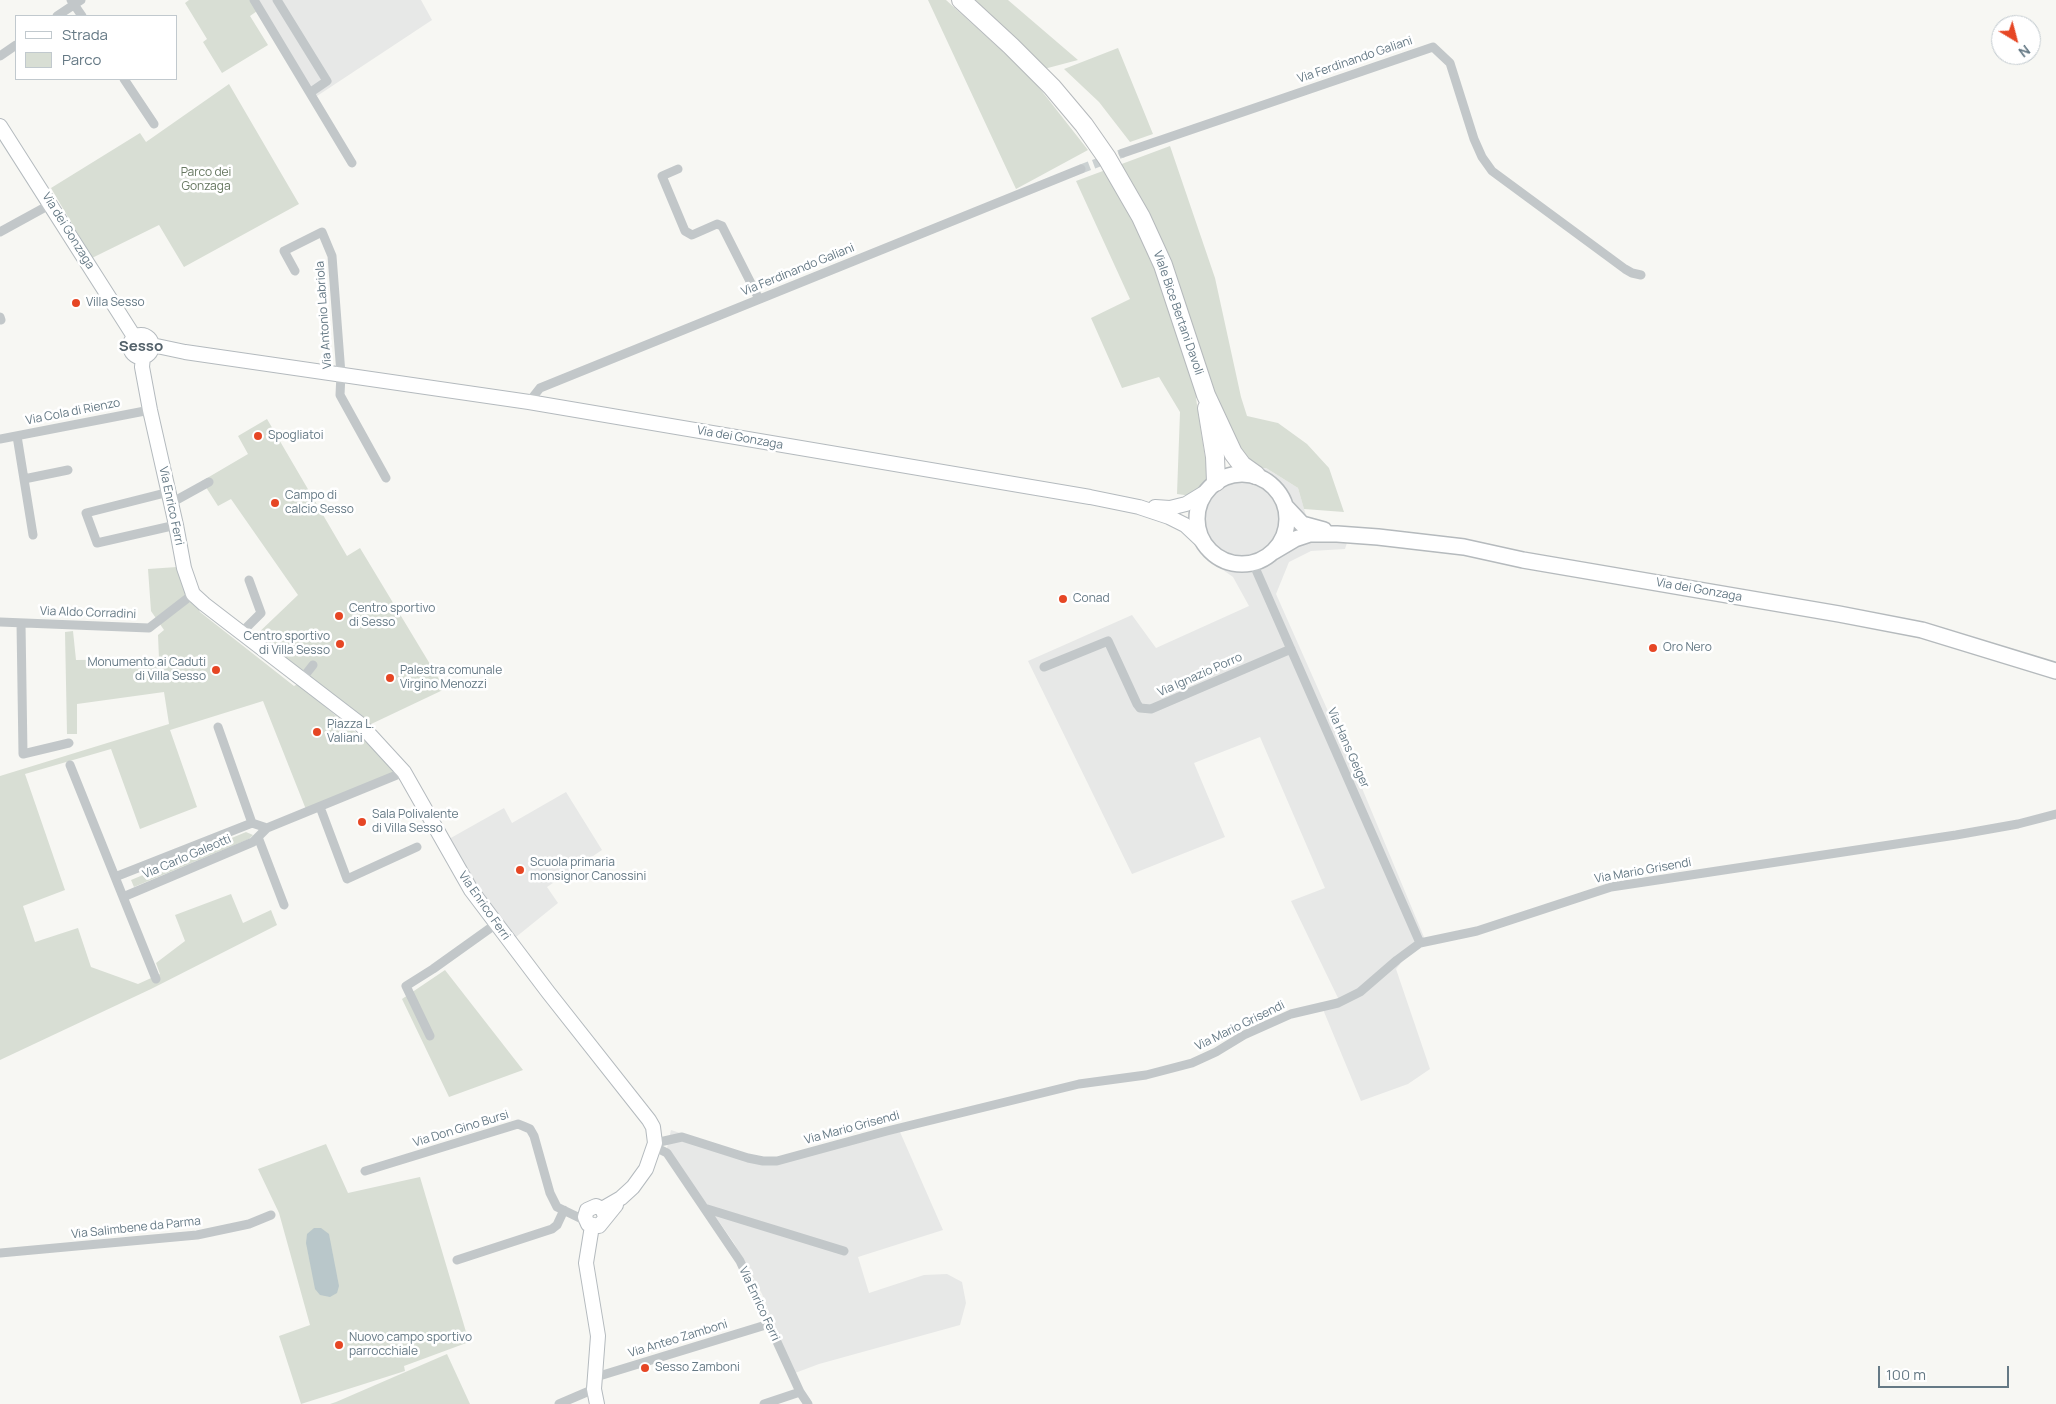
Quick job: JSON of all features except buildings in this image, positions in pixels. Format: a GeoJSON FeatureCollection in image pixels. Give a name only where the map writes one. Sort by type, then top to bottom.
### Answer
{"type":"FeatureCollection","features":[{"type":"Feature","properties":{"kind":"highway","name":"Viale Bice Bertani Davoli"},"geometry":{"type":"LineString","coordinates":[[961,0],[1052,87],[1084,125],[1116,172],[1141,217],[1163,265],[1206,395]]}},
{"type":"Feature","properties":{"kind":"highway"},"geometry":{"type":"LineString","coordinates":[[1206,395],[1233,453],[1242,465],[1256,475]]}},
{"type":"Feature","properties":{"kind":"highway"},"geometry":{"type":"LineString","coordinates":[[1206,395],[1208,422],[1215,457],[1210,488]]}},
{"type":"Feature","properties":{"kind":"main road","name":"Via dei Gonzaga"},"geometry":{"type":"LineString","coordinates":[[0,126],[135,338]]}},
{"type":"Feature","properties":{"kind":"main road","name":"Via dei Gonzaga"},"geometry":{"type":"LineString","coordinates":[[143,356],[136,355],[131,348],[135,338],[143,336],[148,337],[152,345],[185,352],[529,402],[1090,497],[1139,507],[1169,517],[1185,525],[1202,540]]}},
{"type":"Feature","properties":{"kind":"main road"},"geometry":{"type":"LineString","coordinates":[[143,356],[150,352],[152,345]]}},
{"type":"Feature","properties":{"kind":"main road","name":"Via Enrico Ferri"},"geometry":{"type":"LineString","coordinates":[[143,356],[142,367],[150,410],[184,568],[193,594],[359,723],[404,772],[459,870],[496,924],[645,1113],[652,1127],[655,1145]]}},
{"type":"Feature","properties":{"kind":"main road"},"geometry":{"type":"LineString","coordinates":[[1235,474],[1256,475],[1276,487],[1286,507],[1288,516],[1286,532],[1279,546],[1264,559],[1253,563],[1238,564],[1224,560],[1211,552],[1202,540],[1198,529],[1199,505],[1210,488],[1235,474]]}},
{"type":"Feature","properties":{"kind":"main road","name":"Via dei Gonzaga"},"geometry":{"type":"LineString","coordinates":[[1139,507],[1170,508],[1186,504],[1210,488]]}},
{"type":"Feature","properties":{"kind":"main road"},"geometry":{"type":"LineString","coordinates":[[1286,507],[1302,524],[1337,534]]}},
{"type":"Feature","properties":{"kind":"main road"},"geometry":{"type":"LineString","coordinates":[[1273,552],[1295,539],[1310,534],[1337,534]]}},
{"type":"Feature","properties":{"kind":"main road","name":"Via dei Gonzaga"},"geometry":{"type":"LineString","coordinates":[[1337,534],[1464,547],[1560,566],[1840,614],[1922,630],[2056,671]]}},
{"type":"Feature","properties":{"kind":"main road"},"geometry":{"type":"LineString","coordinates":[[597,1404],[595,1383],[598,1336],[586,1263],[595,1218],[633,1187],[646,1169],[655,1145]]}},
{"type":"Feature","properties":{"kind":"street"},"geometry":{"type":"LineString","coordinates":[[254,0],[352,163]]}},
{"type":"Feature","properties":{"kind":"street"},"geometry":{"type":"LineString","coordinates":[[277,0],[327,81],[310,92]]}},
{"type":"Feature","properties":{"kind":"street"},"geometry":{"type":"LineString","coordinates":[[58,15],[75,2],[82,15]]}},
{"type":"Feature","properties":{"kind":"street"},"geometry":{"type":"LineString","coordinates":[[0,56],[15,46]]}},
{"type":"Feature","properties":{"kind":"street","name":"Via Ferdinando Galiani"},"geometry":{"type":"LineString","coordinates":[[1123,153],[1433,47],[1450,63],[1474,138],[1482,157],[1492,171],[1625,269],[1641,275]]}},
{"type":"Feature","properties":{"kind":"street"},"geometry":{"type":"LineString","coordinates":[[125,80],[154,124]]}},
{"type":"Feature","properties":{"kind":"street"},"geometry":{"type":"LineString","coordinates":[[678,169],[662,176],[685,231],[692,235],[717,224],[722,226],[759,299]]}},
{"type":"Feature","properties":{"kind":"street","name":"Via Ferdinando Galiani"},"geometry":{"type":"LineString","coordinates":[[529,402],[540,388],[1081,169]]}},
{"type":"Feature","properties":{"kind":"street"},"geometry":{"type":"LineString","coordinates":[[0,232],[51,204]]}},
{"type":"Feature","properties":{"kind":"street","name":"Via Antonio Labriola"},"geometry":{"type":"LineString","coordinates":[[294,271],[284,251],[322,232],[332,256],[341,374]]}},
{"type":"Feature","properties":{"kind":"street"},"geometry":{"type":"LineString","coordinates":[[341,374],[340,395],[386,478]]}},
{"type":"Feature","properties":{"kind":"street","name":"Via Cola di Rienzo"},"geometry":{"type":"LineString","coordinates":[[0,439],[150,410]]}},
{"type":"Feature","properties":{"kind":"street"},"geometry":{"type":"LineString","coordinates":[[17,436],[34,535]]}},
{"type":"Feature","properties":{"kind":"street"},"geometry":{"type":"LineString","coordinates":[[24,479],[68,470]]}},
{"type":"Feature","properties":{"kind":"street"},"geometry":{"type":"LineString","coordinates":[[176,526],[97,543],[86,513],[170,498],[209,482]]}},
{"type":"Feature","properties":{"kind":"street","name":"Via Hans Geiger"},"geometry":{"type":"LineString","coordinates":[[1253,563],[1420,943]]}},
{"type":"Feature","properties":{"kind":"street"},"geometry":{"type":"LineString","coordinates":[[242,632],[261,612],[249,580]]}},
{"type":"Feature","properties":{"kind":"street","name":"Via Aldo Corradini"},"geometry":{"type":"LineString","coordinates":[[0,622],[149,628],[193,594]]}},
{"type":"Feature","properties":{"kind":"street"},"geometry":{"type":"LineString","coordinates":[[21,623],[23,754],[69,742]]}},
{"type":"Feature","properties":{"kind":"street","name":"Via Ignazio Porro"},"geometry":{"type":"LineString","coordinates":[[1044,667],[1108,641],[1137,704],[1140,708],[1151,709],[1290,649]]}},
{"type":"Feature","properties":{"kind":"street"},"geometry":{"type":"LineString","coordinates":[[302,679],[313,665]]}},
{"type":"Feature","properties":{"kind":"street"},"geometry":{"type":"LineString","coordinates":[[218,727],[252,824],[267,828]]}},
{"type":"Feature","properties":{"kind":"street"},"geometry":{"type":"LineString","coordinates":[[70,765],[156,979]]}},
{"type":"Feature","properties":{"kind":"street","name":"Via Carlo Galeotti"},"geometry":{"type":"LineString","coordinates":[[123,898],[253,842],[267,828],[404,772]]}},
{"type":"Feature","properties":{"kind":"street"},"geometry":{"type":"LineString","coordinates":[[320,807],[347,879],[417,847]]}},
{"type":"Feature","properties":{"kind":"street","name":"Via Mario Grisendi"},"geometry":{"type":"LineString","coordinates":[[655,1145],[682,1137],[748,1158],[777,1161],[887,1131],[1063,1088],[1146,1075],[1192,1063],[1216,1052],[1244,1035],[1291,1014],[1338,1003],[1360,992],[1420,943],[1500,924],[1611,887],[1956,836],[2018,824],[2056,814]]}},
{"type":"Feature","properties":{"kind":"street","name":"Via Carlo Galeotti"},"geometry":{"type":"LineString","coordinates":[[115,877],[252,824]]}},
{"type":"Feature","properties":{"kind":"street"},"geometry":{"type":"LineString","coordinates":[[258,837],[284,905]]}},
{"type":"Feature","properties":{"kind":"street"},"geometry":{"type":"LineString","coordinates":[[430,1036],[406,986],[496,924]]}},
{"type":"Feature","properties":{"kind":"street","name":"Via Don Gino Bursi"},"geometry":{"type":"LineString","coordinates":[[365,1171],[518,1124],[530,1129],[534,1136],[550,1193],[557,1207],[566,1211]]}},
{"type":"Feature","properties":{"kind":"street","name":"Via Enrico Ferri"},"geometry":{"type":"LineString","coordinates":[[655,1145],[667,1153],[740,1261],[800,1392],[808,1404]]}},
{"type":"Feature","properties":{"kind":"street"},"geometry":{"type":"LineString","coordinates":[[704,1208],[844,1251]]}},
{"type":"Feature","properties":{"kind":"street"},"geometry":{"type":"LineString","coordinates":[[457,1260],[552,1230],[566,1211],[595,1218]]}},
{"type":"Feature","properties":{"kind":"street","name":"Via Salimbene da Parma"},"geometry":{"type":"LineString","coordinates":[[0,1253],[197,1235],[249,1224],[271,1215]]}},
{"type":"Feature","properties":{"kind":"street","name":"Via Anteo Zamboni"},"geometry":{"type":"LineString","coordinates":[[560,1404],[595,1383],[768,1324]]}},
{"type":"Feature","properties":{"kind":"street"},"geometry":{"type":"LineString","coordinates":[[764,1404],[800,1392]]}},
{"type":"Feature","properties":{"kind":"shaded area"},"geometry":{"type":"Polygon","coordinates":[[[254,0],[421,0],[432,20],[314,98],[254,0]]]}},
{"type":"Feature","properties":{"kind":"shaded area"},"geometry":{"type":"Polygon","coordinates":[[[1231,468],[1266,468],[1298,488],[1307,519],[1351,530],[1345,549],[1311,551],[1289,562],[1276,594],[1359,781],[1426,942],[1406,957],[1396,969],[1430,1069],[1408,1084],[1361,1101],[1322,1007],[1339,1000],[1291,901],[1325,888],[1260,737],[1194,763],[1225,837],[1132,874],[1028,661],[1132,615],[1156,648],[1249,606],[1233,577],[1203,556],[1190,534],[1192,496],[1231,468]]]}},
{"type":"Feature","properties":{"kind":"shaded area","name":"Scuola primaria monsignor Canossini"},"geometry":{"type":"Polygon","coordinates":[[[566,792],[602,850],[547,887],[558,903],[516,937],[477,885],[449,839],[504,808],[512,823],[566,792]]]}},
{"type":"Feature","properties":{"kind":"shaded area"},"geometry":{"type":"Polygon","coordinates":[[[671,1130],[766,1160],[900,1132],[943,1230],[858,1257],[869,1293],[924,1275],[947,1274],[962,1282],[966,1303],[960,1325],[819,1364],[795,1373],[762,1294],[734,1243],[667,1148],[671,1130]]]}},
{"type":"Feature","properties":{"kind":"shaded area"},"geometry":{"type":"Polygon","coordinates":[[[314,1228],[321,1228],[329,1234],[339,1286],[337,1293],[330,1297],[320,1295],[315,1289],[306,1243],[307,1234],[314,1228]]]}},
{"type":"Feature","properties":{"kind":"green space"},"geometry":{"type":"Polygon","coordinates":[[[189,0],[254,0],[260,9],[250,16],[268,45],[222,73],[203,42],[207,39],[185,3],[189,0]]]}},
{"type":"Feature","properties":{"kind":"green space"},"geometry":{"type":"Polygon","coordinates":[[[928,0],[946,0],[1030,76],[1088,150],[1016,189],[928,0]]]}},
{"type":"Feature","properties":{"kind":"green space"},"geometry":{"type":"Polygon","coordinates":[[[968,0],[1008,0],[1078,60],[1044,69],[968,0]]]}},
{"type":"Feature","properties":{"kind":"green space"},"geometry":{"type":"Polygon","coordinates":[[[1118,48],[1153,134],[1130,142],[1099,102],[1064,69],[1118,48]]]}},
{"type":"Feature","properties":{"kind":"green space","name":"Parco dei Gonzaga"},"geometry":{"type":"Polygon","coordinates":[[[229,84],[299,204],[184,267],[159,225],[92,258],[51,188],[140,133],[146,142],[229,84]]]}},
{"type":"Feature","properties":{"kind":"green space"},"geometry":{"type":"Polygon","coordinates":[[[1170,146],[1215,278],[1241,397],[1247,416],[1278,423],[1307,444],[1329,468],[1344,512],[1304,509],[1298,488],[1266,468],[1252,468],[1238,448],[1213,393],[1196,398],[1209,483],[1192,496],[1177,494],[1180,412],[1159,377],[1122,388],[1091,318],[1130,299],[1076,181],[1170,146]]]}},
{"type":"Feature","properties":{"kind":"green space","name":"Centro sportivo di Sesso"},"geometry":{"type":"Polygon","coordinates":[[[267,419],[347,556],[360,548],[445,689],[367,726],[254,637],[298,595],[231,499],[218,506],[202,481],[248,454],[238,436],[267,419]]]}},
{"type":"Feature","properties":{"kind":"green space"},"geometry":{"type":"Polygon","coordinates":[[[177,567],[200,612],[294,686],[298,684],[358,734],[387,762],[396,776],[307,812],[263,701],[170,730],[197,807],[140,829],[111,749],[25,774],[65,890],[23,906],[35,942],[78,928],[91,967],[138,984],[160,974],[156,963],[185,941],[175,915],[231,894],[243,923],[271,910],[277,925],[151,989],[0,1060],[0,776],[169,724],[164,692],[77,704],[77,734],[67,734],[65,632],[73,631],[76,660],[159,659],[158,635],[164,630],[151,611],[148,569],[177,567]]]}},
{"type":"Feature","properties":{"kind":"green space"},"geometry":{"type":"Polygon","coordinates":[[[246,832],[253,835],[249,839],[134,887],[131,880],[246,832]]]}},
{"type":"Feature","properties":{"kind":"green space"},"geometry":{"type":"Polygon","coordinates":[[[445,970],[523,1070],[449,1097],[402,999],[445,970]]]}},
{"type":"Feature","properties":{"kind":"green space"},"geometry":{"type":"Polygon","coordinates":[[[326,1144],[348,1193],[420,1177],[469,1342],[404,1366],[405,1371],[301,1404],[279,1336],[310,1325],[279,1213],[258,1169],[326,1144]]]}},
{"type":"Feature","properties":{"kind":"green space"},"geometry":{"type":"Polygon","coordinates":[[[447,1354],[470,1404],[330,1404],[336,1402],[447,1354]]]}},
{"type":"Feature","properties":{"kind":"tunnel"},"geometry":{"type":"LineString","coordinates":[[1081,169],[1123,153]]}},
{"type":"Feature","properties":{"kind":"place","name":"Villa Sesso"},"geometry":{"type":"Point","coordinates":[76,303]}},
{"type":"Feature","properties":{"kind":"place","name":"Spogliatoi"},"geometry":{"type":"Point","coordinates":[258,436]}},
{"type":"Feature","properties":{"kind":"place","name":"Campo di calcio Sesso"},"geometry":{"type":"Point","coordinates":[275,503]}},
{"type":"Feature","properties":{"kind":"place","name":"Conad"},"geometry":{"type":"Point","coordinates":[1063,599]}},
{"type":"Feature","properties":{"kind":"place","name":"Centro sportivo di Sesso"},"geometry":{"type":"Point","coordinates":[339,616]}},
{"type":"Feature","properties":{"kind":"place","name":"Centro sportivo di Villa Sesso"},"geometry":{"type":"Point","coordinates":[340,644]}},
{"type":"Feature","properties":{"kind":"place","name":"Oro Nero"},"geometry":{"type":"Point","coordinates":[1653,648]}},
{"type":"Feature","properties":{"kind":"place","name":"Monumento ai Caduti di Villa Sesso"},"geometry":{"type":"Point","coordinates":[216,670]}},
{"type":"Feature","properties":{"kind":"place","name":"Palestra comunale Virgino Menozzi"},"geometry":{"type":"Point","coordinates":[390,678]}},
{"type":"Feature","properties":{"kind":"place","name":"Piazza L. Valiani"},"geometry":{"type":"Point","coordinates":[317,732]}},
{"type":"Feature","properties":{"kind":"place","name":"Sala Polivalente di Villa Sesso"},"geometry":{"type":"Point","coordinates":[362,822]}},
{"type":"Feature","properties":{"kind":"place","name":"Scuola primaria monsignor Canossini"},"geometry":{"type":"Point","coordinates":[520,870]}},
{"type":"Feature","properties":{"kind":"place","name":"Nuovo campo sportivo parrocchiale"},"geometry":{"type":"Point","coordinates":[339,1345]}},
{"type":"Feature","properties":{"kind":"place","name":"Sesso Zamboni"},"geometry":{"type":"Point","coordinates":[645,1368]}},
{"type":"Feature","properties":{"kind":"district","name":"Sesso"},"geometry":{"type":"Point","coordinates":[141,347]}}]}
